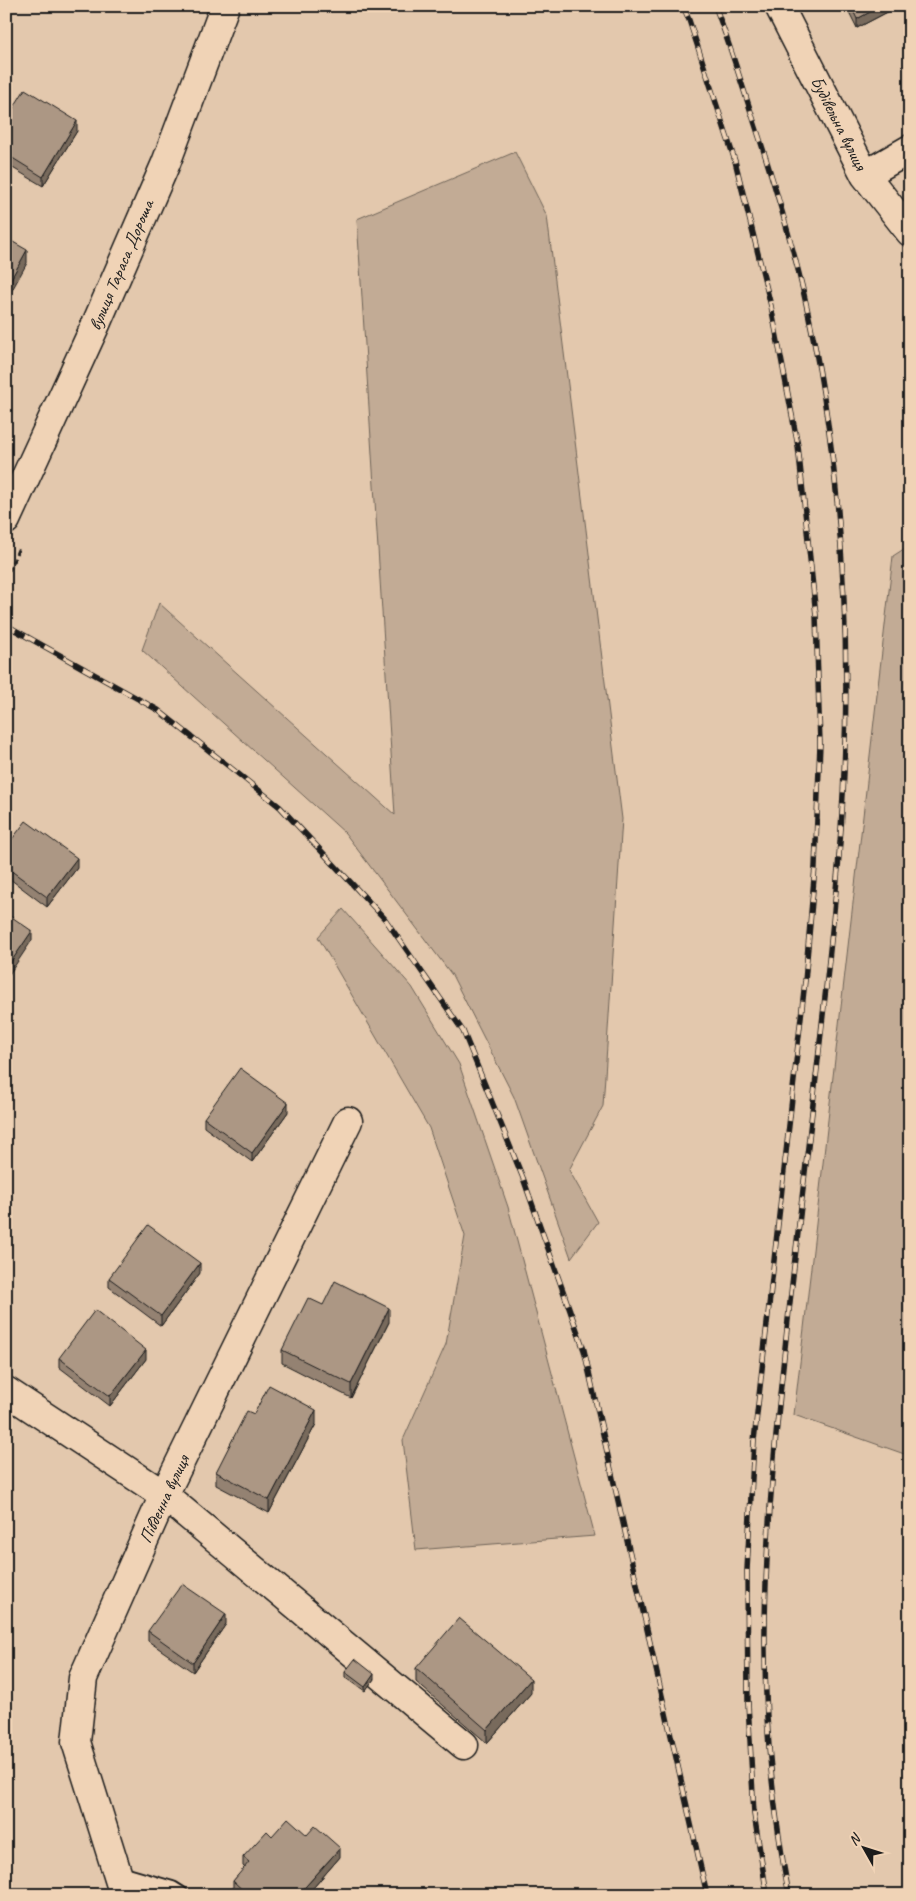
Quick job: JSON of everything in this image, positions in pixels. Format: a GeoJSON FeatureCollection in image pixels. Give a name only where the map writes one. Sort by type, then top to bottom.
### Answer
{"type":"FeatureCollection","features":[{"type":"Feature","properties":{"kind":"street","name":"вулиця Тараса Дороша"},"geometry":{"type":"LineString","coordinates":[[12,517],[158,181],[225,6]]}},
{"type":"Feature","properties":{"kind":"street","name":"Будівельна вулиця"},"geometry":{"type":"LineString","coordinates":[[779,6],[866,175],[910,232]]}},
{"type":"Feature","properties":{"kind":"street"},"geometry":{"type":"LineString","coordinates":[[866,175],[910,149]]}},
{"type":"Feature","properties":{"kind":"street","name":"Південна вулиця"},"geometry":{"type":"LineString","coordinates":[[120,1884],[76,1742],[83,1678],[164,1495],[348,1121]]}},
{"type":"Feature","properties":{"kind":"street"},"geometry":{"type":"LineString","coordinates":[[6,1391],[164,1495],[464,1745]]}},
{"type":"Feature","properties":{"kind":"lane"},"geometry":{"type":"LineString","coordinates":[[120,1884],[172,1890],[180,1895]]}},
{"type":"Feature","properties":{"kind":"path"},"geometry":{"type":"LineString","coordinates":[[6,579],[12,517]]}},
{"type":"Feature","properties":{"kind":"shaded area"},"geometry":{"type":"Polygon","coordinates":[[[515,152],[547,216],[622,819],[603,1106],[569,1170],[598,1222],[571,1258],[514,1097],[452,975],[345,833],[142,650],[159,603],[395,815],[357,219],[515,152]]]}},
{"type":"Feature","properties":{"kind":"shaded area"},"geometry":{"type":"Polygon","coordinates":[[[910,545],[910,1456],[794,1415],[893,556],[910,545]]]}},
{"type":"Feature","properties":{"kind":"shaded area"},"geometry":{"type":"Polygon","coordinates":[[[343,909],[412,987],[459,1064],[508,1207],[595,1536],[416,1550],[403,1440],[446,1344],[465,1236],[429,1128],[318,937],[343,909]]]}},
{"type":"Feature","properties":{"kind":"building"},"geometry":{"type":"Polygon","coordinates":[[[851,6],[881,6],[857,19],[851,6]]]}},
{"type":"Feature","properties":{"kind":"building"},"geometry":{"type":"Polygon","coordinates":[[[25,89],[77,121],[43,177],[6,154],[6,120],[25,89]]]}},
{"type":"Feature","properties":{"kind":"building"},"geometry":{"type":"Polygon","coordinates":[[[6,238],[27,250],[6,288],[6,238]]]}},
{"type":"Feature","properties":{"kind":"building"},"geometry":{"type":"Polygon","coordinates":[[[26,821],[77,858],[47,897],[6,867],[6,847],[26,821]]]}},
{"type":"Feature","properties":{"kind":"building"},"geometry":{"type":"Polygon","coordinates":[[[6,913],[32,931],[6,969],[6,913]]]}},
{"type":"Feature","properties":{"kind":"building"},"geometry":{"type":"Polygon","coordinates":[[[240,1068],[288,1103],[252,1153],[204,1118],[240,1068]]]}},
{"type":"Feature","properties":{"kind":"building"},"geometry":{"type":"Polygon","coordinates":[[[148,1225],[200,1263],[161,1316],[109,1278],[148,1225]]]}},
{"type":"Feature","properties":{"kind":"building"},"geometry":{"type":"Polygon","coordinates":[[[335,1281],[389,1308],[351,1384],[282,1350],[308,1298],[323,1305],[335,1281]]]}},
{"type":"Feature","properties":{"kind":"building"},"geometry":{"type":"Polygon","coordinates":[[[95,1310],[146,1350],[110,1396],[59,1358],[95,1310]]]}},
{"type":"Feature","properties":{"kind":"building"},"geometry":{"type":"Polygon","coordinates":[[[269,1385],[316,1410],[269,1500],[216,1472],[247,1411],[254,1414],[269,1385]]]}},
{"type":"Feature","properties":{"kind":"building"},"geometry":{"type":"Polygon","coordinates":[[[182,1584],[226,1614],[193,1663],[148,1631],[182,1584]]]}},
{"type":"Feature","properties":{"kind":"building"},"geometry":{"type":"Polygon","coordinates":[[[459,1618],[531,1679],[487,1730],[416,1668],[459,1618]]]}},
{"type":"Feature","properties":{"kind":"building"},"geometry":{"type":"Polygon","coordinates":[[[355,1659],[374,1674],[365,1687],[345,1672],[355,1659]]]}},
{"type":"Feature","properties":{"kind":"building"},"geometry":{"type":"Polygon","coordinates":[[[288,1818],[307,1835],[315,1826],[340,1848],[298,1895],[248,1895],[233,1881],[249,1862],[243,1857],[267,1831],[272,1836],[288,1818]]]}},
{"type":"Feature","properties":{"kind":"railway"},"geometry":{"type":"LineString","coordinates":[[683,6],[735,161],[771,306],[798,446],[816,615],[820,744],[815,867],[805,981],[754,1441],[747,1570],[748,1703],[754,1814],[767,1895]]}},
{"type":"Feature","properties":{"kind":"railway"},"geometry":{"type":"LineString","coordinates":[[715,6],[773,180],[803,290],[818,365],[830,441],[839,517],[844,594],[846,672],[845,749],[841,825],[825,1001],[777,1424],[766,1586],[765,1661],[770,1762],[778,1829],[789,1895]]}},
{"type":"Feature","properties":{"kind":"railway"},"geometry":{"type":"LineString","coordinates":[[6,625],[158,710],[280,807],[385,919],[463,1031],[523,1178],[584,1350],[707,1895]]}}]}
